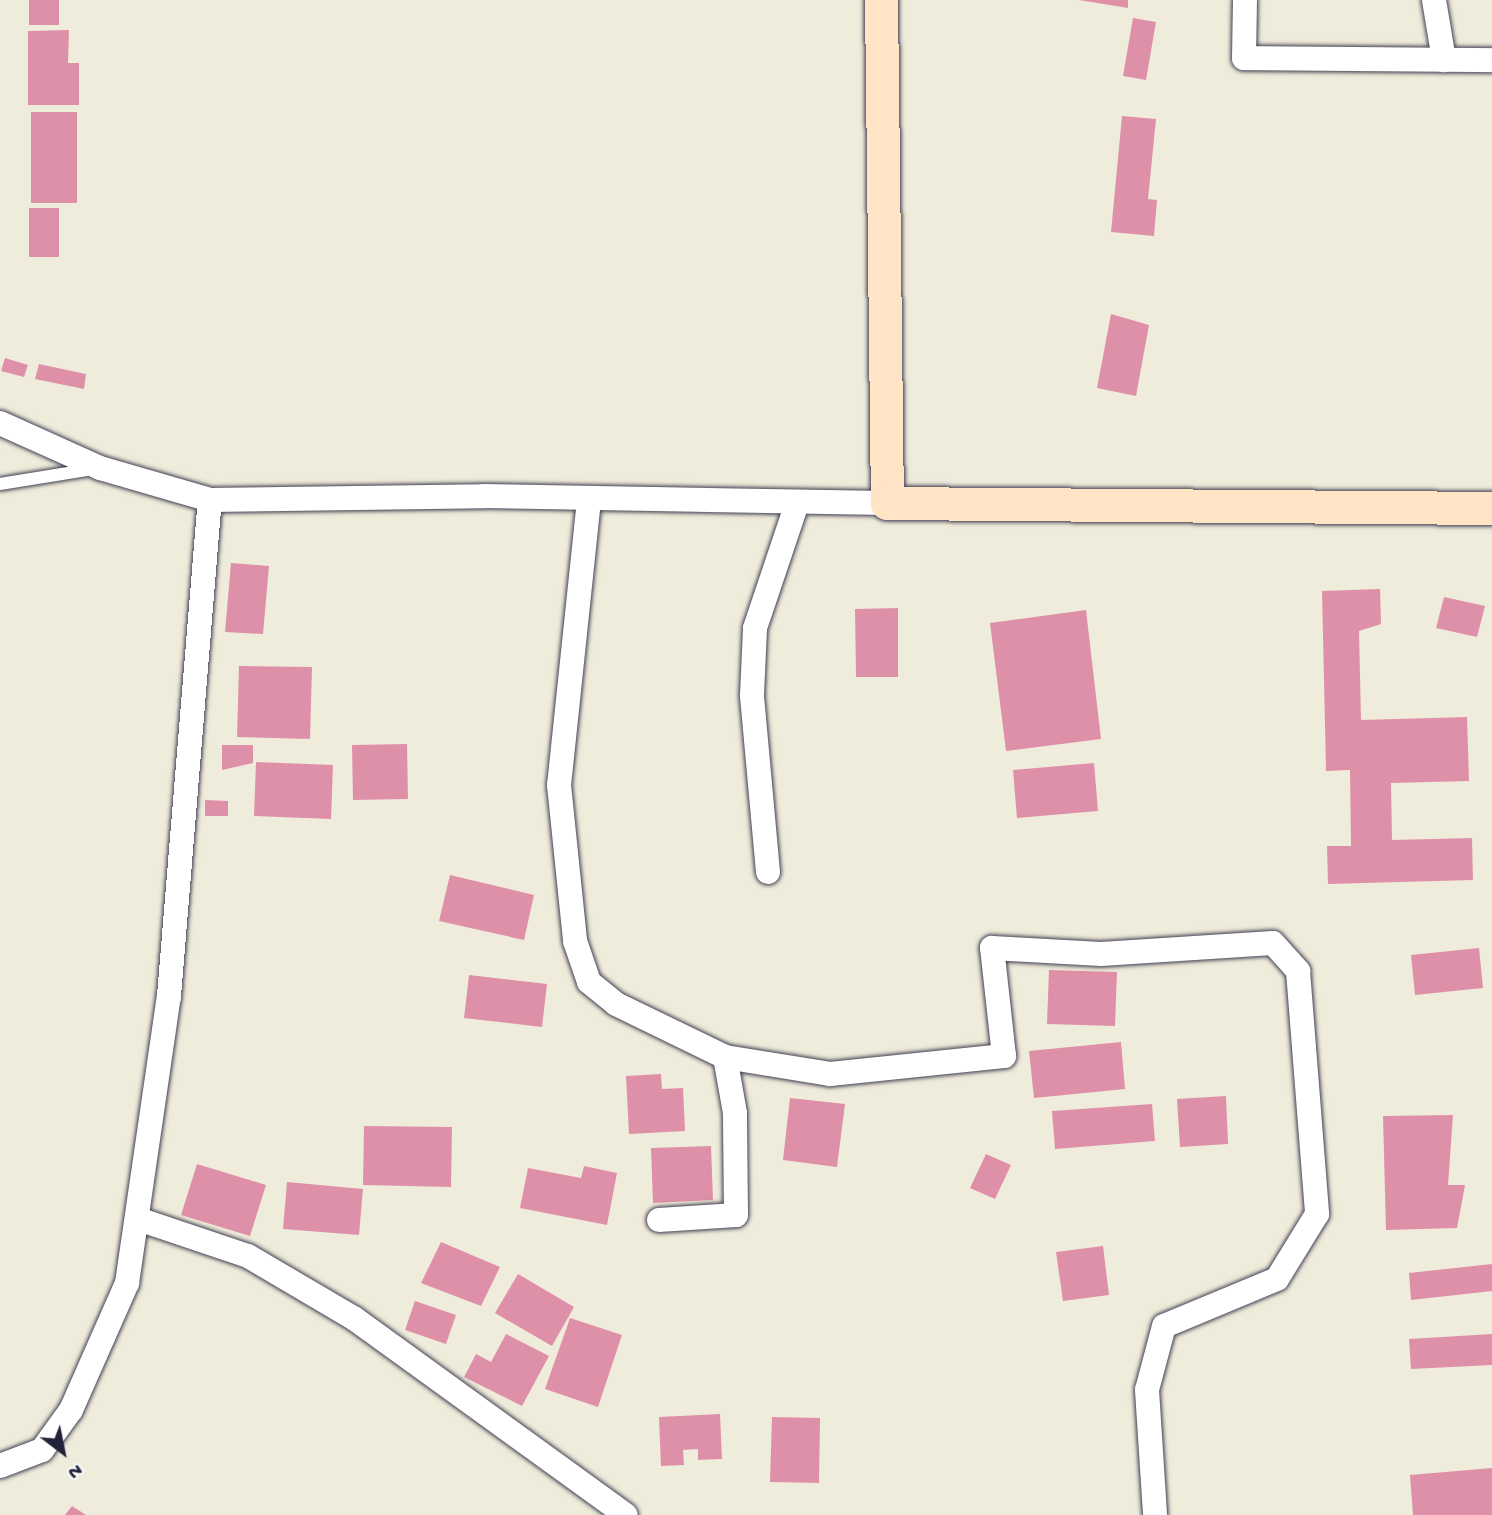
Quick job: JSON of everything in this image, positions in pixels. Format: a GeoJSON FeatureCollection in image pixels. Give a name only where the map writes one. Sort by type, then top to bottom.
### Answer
{"type":"FeatureCollection","features":[{"type":"Feature","properties":{"kind":"street"},"geometry":{"type":"LineString","coordinates":[[881,0],[887,503]]}},
{"type":"Feature","properties":{"kind":"street"},"geometry":{"type":"LineString","coordinates":[[1245,0],[1244,58],[1492,60]]}},
{"type":"Feature","properties":{"kind":"street"},"geometry":{"type":"LineString","coordinates":[[1434,0],[1444,60]]}},
{"type":"Feature","properties":{"kind":"street"},"geometry":{"type":"LineString","coordinates":[[0,423],[100,468],[210,500],[589,500],[1492,508]]}},
{"type":"Feature","properties":{"kind":"street"},"geometry":{"type":"LineString","coordinates":[[0,1466],[41,1450],[71,1410],[127,1283],[169,996],[210,500]]}},
{"type":"Feature","properties":{"kind":"street"},"geometry":{"type":"LineString","coordinates":[[589,500],[559,785],[575,941],[589,982],[616,1004],[725,1057],[830,1074],[1004,1056],[992,948],[1101,954],[1273,943],[1298,971],[1317,1214],[1277,1279],[1164,1326],[1147,1390],[1155,1515]]}},
{"type":"Feature","properties":{"kind":"street"},"geometry":{"type":"LineString","coordinates":[[768,872],[752,695],[755,628],[797,503]]}},
{"type":"Feature","properties":{"kind":"street"},"geometry":{"type":"LineString","coordinates":[[659,1220],[736,1215],[735,1113],[725,1057]]}},
{"type":"Feature","properties":{"kind":"street"},"geometry":{"type":"LineString","coordinates":[[138,1219],[248,1256],[355,1319],[626,1515]]}},
{"type":"Feature","properties":{"kind":"lane"},"geometry":{"type":"LineString","coordinates":[[0,484],[100,468]]}},
{"type":"Feature","properties":{"kind":"building"},"geometry":{"type":"Polygon","coordinates":[[[29,0],[59,0],[59,25],[29,25],[29,0]]]}},
{"type":"Feature","properties":{"kind":"building"},"geometry":{"type":"Polygon","coordinates":[[[1079,0],[1128,0],[1128,8],[1079,0]]]}},
{"type":"Feature","properties":{"kind":"building"},"geometry":{"type":"Polygon","coordinates":[[[1133,18],[1156,22],[1146,80],[1123,76],[1133,18]]]}},
{"type":"Feature","properties":{"kind":"building"},"geometry":{"type":"Polygon","coordinates":[[[69,30],[68,63],[79,63],[79,105],[28,105],[28,31],[69,30]]]}},
{"type":"Feature","properties":{"kind":"building"},"geometry":{"type":"Polygon","coordinates":[[[31,112],[77,112],[77,203],[31,203],[31,112]]]}},
{"type":"Feature","properties":{"kind":"building"},"geometry":{"type":"Polygon","coordinates":[[[1122,116],[1156,119],[1148,199],[1157,200],[1154,236],[1111,232],[1122,116]]]}},
{"type":"Feature","properties":{"kind":"building"},"geometry":{"type":"Polygon","coordinates":[[[29,208],[59,208],[59,257],[29,257],[29,208]]]}},
{"type":"Feature","properties":{"kind":"building"},"geometry":{"type":"Polygon","coordinates":[[[1111,314],[1149,325],[1136,396],[1097,388],[1111,314]]]}},
{"type":"Feature","properties":{"kind":"building"},"geometry":{"type":"Polygon","coordinates":[[[5,358],[28,365],[24,377],[1,371],[5,358]]]}},
{"type":"Feature","properties":{"kind":"building"},"geometry":{"type":"Polygon","coordinates":[[[39,364],[86,374],[84,389],[35,379],[39,364]]]}},
{"type":"Feature","properties":{"kind":"building"},"geometry":{"type":"Polygon","coordinates":[[[231,563],[269,566],[263,634],[225,632],[231,563]]]}},
{"type":"Feature","properties":{"kind":"building"},"geometry":{"type":"Polygon","coordinates":[[[1380,589],[1381,624],[1359,631],[1361,720],[1467,717],[1469,781],[1391,783],[1392,840],[1472,838],[1473,880],[1328,884],[1327,846],[1351,846],[1350,770],[1326,771],[1322,591],[1380,589]]]}},
{"type":"Feature","properties":{"kind":"building"},"geometry":{"type":"Polygon","coordinates":[[[1444,597],[1485,606],[1477,637],[1436,628],[1444,597]]]}},
{"type":"Feature","properties":{"kind":"building"},"geometry":{"type":"Polygon","coordinates":[[[898,608],[898,677],[856,677],[855,609],[898,608]]]}},
{"type":"Feature","properties":{"kind":"building"},"geometry":{"type":"Polygon","coordinates":[[[1086,610],[1101,739],[1006,751],[990,623],[1086,610]]]}},
{"type":"Feature","properties":{"kind":"building"},"geometry":{"type":"Polygon","coordinates":[[[239,666],[312,667],[310,739],[237,737],[239,666]]]}},
{"type":"Feature","properties":{"kind":"building"},"geometry":{"type":"Polygon","coordinates":[[[407,744],[408,799],[353,800],[352,745],[407,744]]]}},
{"type":"Feature","properties":{"kind":"building"},"geometry":{"type":"Polygon","coordinates":[[[222,745],[253,745],[253,763],[222,770],[222,745]]]}},
{"type":"Feature","properties":{"kind":"building"},"geometry":{"type":"Polygon","coordinates":[[[256,762],[333,765],[331,819],[254,816],[256,762]]]}},
{"type":"Feature","properties":{"kind":"building"},"geometry":{"type":"Polygon","coordinates":[[[1094,763],[1098,811],[1017,818],[1013,770],[1094,763]]]}},
{"type":"Feature","properties":{"kind":"building"},"geometry":{"type":"Polygon","coordinates":[[[205,800],[228,801],[228,816],[205,816],[205,800]]]}},
{"type":"Feature","properties":{"kind":"building"},"geometry":{"type":"Polygon","coordinates":[[[450,875],[534,895],[524,940],[439,921],[450,875]]]}},
{"type":"Feature","properties":{"kind":"building"},"geometry":{"type":"Polygon","coordinates":[[[1479,948],[1483,988],[1415,995],[1411,955],[1479,948]]]}},
{"type":"Feature","properties":{"kind":"building"},"geometry":{"type":"Polygon","coordinates":[[[1049,970],[1117,972],[1115,1026],[1047,1024],[1049,970]]]}},
{"type":"Feature","properties":{"kind":"building"},"geometry":{"type":"Polygon","coordinates":[[[469,975],[547,984],[542,1027],[464,1018],[469,975]]]}},
{"type":"Feature","properties":{"kind":"building"},"geometry":{"type":"Polygon","coordinates":[[[1121,1042],[1125,1089],[1034,1098],[1029,1051],[1121,1042]]]}},
{"type":"Feature","properties":{"kind":"building"},"geometry":{"type":"Polygon","coordinates":[[[661,1074],[662,1089],[683,1088],[685,1131],[629,1134],[626,1076],[661,1074]]]}},
{"type":"Feature","properties":{"kind":"building"},"geometry":{"type":"Polygon","coordinates":[[[1226,1096],[1228,1144],[1180,1147],[1177,1099],[1226,1096]]]}},
{"type":"Feature","properties":{"kind":"building"},"geometry":{"type":"Polygon","coordinates":[[[790,1098],[845,1104],[837,1167],[783,1160],[790,1098]]]}},
{"type":"Feature","properties":{"kind":"building"},"geometry":{"type":"Polygon","coordinates":[[[1152,1104],[1155,1141],[1055,1149],[1052,1111],[1152,1104]]]}},
{"type":"Feature","properties":{"kind":"building"},"geometry":{"type":"Polygon","coordinates":[[[1453,1115],[1448,1185],[1465,1185],[1457,1228],[1386,1230],[1383,1116],[1453,1115]]]}},
{"type":"Feature","properties":{"kind":"building"},"geometry":{"type":"Polygon","coordinates":[[[364,1126],[452,1127],[451,1187],[363,1185],[364,1126]]]}},
{"type":"Feature","properties":{"kind":"building"},"geometry":{"type":"Polygon","coordinates":[[[711,1146],[713,1200],[653,1203],[651,1148],[711,1146]]]}},
{"type":"Feature","properties":{"kind":"building"},"geometry":{"type":"Polygon","coordinates":[[[986,1154],[1011,1165],[995,1199],[970,1188],[986,1154]]]}},
{"type":"Feature","properties":{"kind":"building"},"geometry":{"type":"Polygon","coordinates":[[[197,1164],[266,1185],[250,1236],[181,1215],[197,1164]]]}},
{"type":"Feature","properties":{"kind":"building"},"geometry":{"type":"Polygon","coordinates":[[[584,1166],[617,1173],[607,1225],[520,1208],[528,1168],[581,1178],[584,1166]]]}},
{"type":"Feature","properties":{"kind":"building"},"geometry":{"type":"Polygon","coordinates":[[[287,1182],[363,1189],[359,1235],[283,1229],[287,1182]]]}},
{"type":"Feature","properties":{"kind":"building"},"geometry":{"type":"Polygon","coordinates":[[[441,1242],[500,1267],[481,1306],[421,1283],[441,1242]]]}},
{"type":"Feature","properties":{"kind":"building"},"geometry":{"type":"Polygon","coordinates":[[[1103,1246],[1109,1295],[1063,1301],[1056,1252],[1103,1246]]]}},
{"type":"Feature","properties":{"kind":"building"},"geometry":{"type":"Polygon","coordinates":[[[1492,1264],[1492,1291],[1411,1300],[1409,1273],[1492,1264]]]}},
{"type":"Feature","properties":{"kind":"building"},"geometry":{"type":"Polygon","coordinates":[[[518,1274],[574,1307],[552,1346],[495,1313],[518,1274]]]}},
{"type":"Feature","properties":{"kind":"building"},"geometry":{"type":"Polygon","coordinates":[[[415,1301],[456,1315],[446,1344],[405,1330],[415,1301]]]}},
{"type":"Feature","properties":{"kind":"building"},"geometry":{"type":"Polygon","coordinates":[[[570,1318],[622,1335],[598,1407],[545,1389],[570,1318]]]}},
{"type":"Feature","properties":{"kind":"building"},"geometry":{"type":"Polygon","coordinates":[[[506,1334],[549,1356],[522,1406],[464,1377],[476,1354],[491,1362],[506,1334]]]}},
{"type":"Feature","properties":{"kind":"building"},"geometry":{"type":"Polygon","coordinates":[[[1492,1334],[1492,1365],[1411,1369],[1409,1339],[1492,1334]]]}},
{"type":"Feature","properties":{"kind":"building"},"geometry":{"type":"Polygon","coordinates":[[[720,1414],[722,1459],[698,1460],[698,1449],[683,1450],[684,1465],[661,1466],[659,1417],[720,1414]]]}},
{"type":"Feature","properties":{"kind":"building"},"geometry":{"type":"Polygon","coordinates":[[[772,1417],[820,1418],[819,1483],[770,1482],[772,1417]]]}},
{"type":"Feature","properties":{"kind":"building"},"geometry":{"type":"Polygon","coordinates":[[[1492,1468],[1492,1515],[1413,1515],[1410,1475],[1492,1468]]]}},
{"type":"Feature","properties":{"kind":"building"},"geometry":{"type":"Polygon","coordinates":[[[72,1506],[86,1515],[65,1515],[72,1506]]]}}]}
